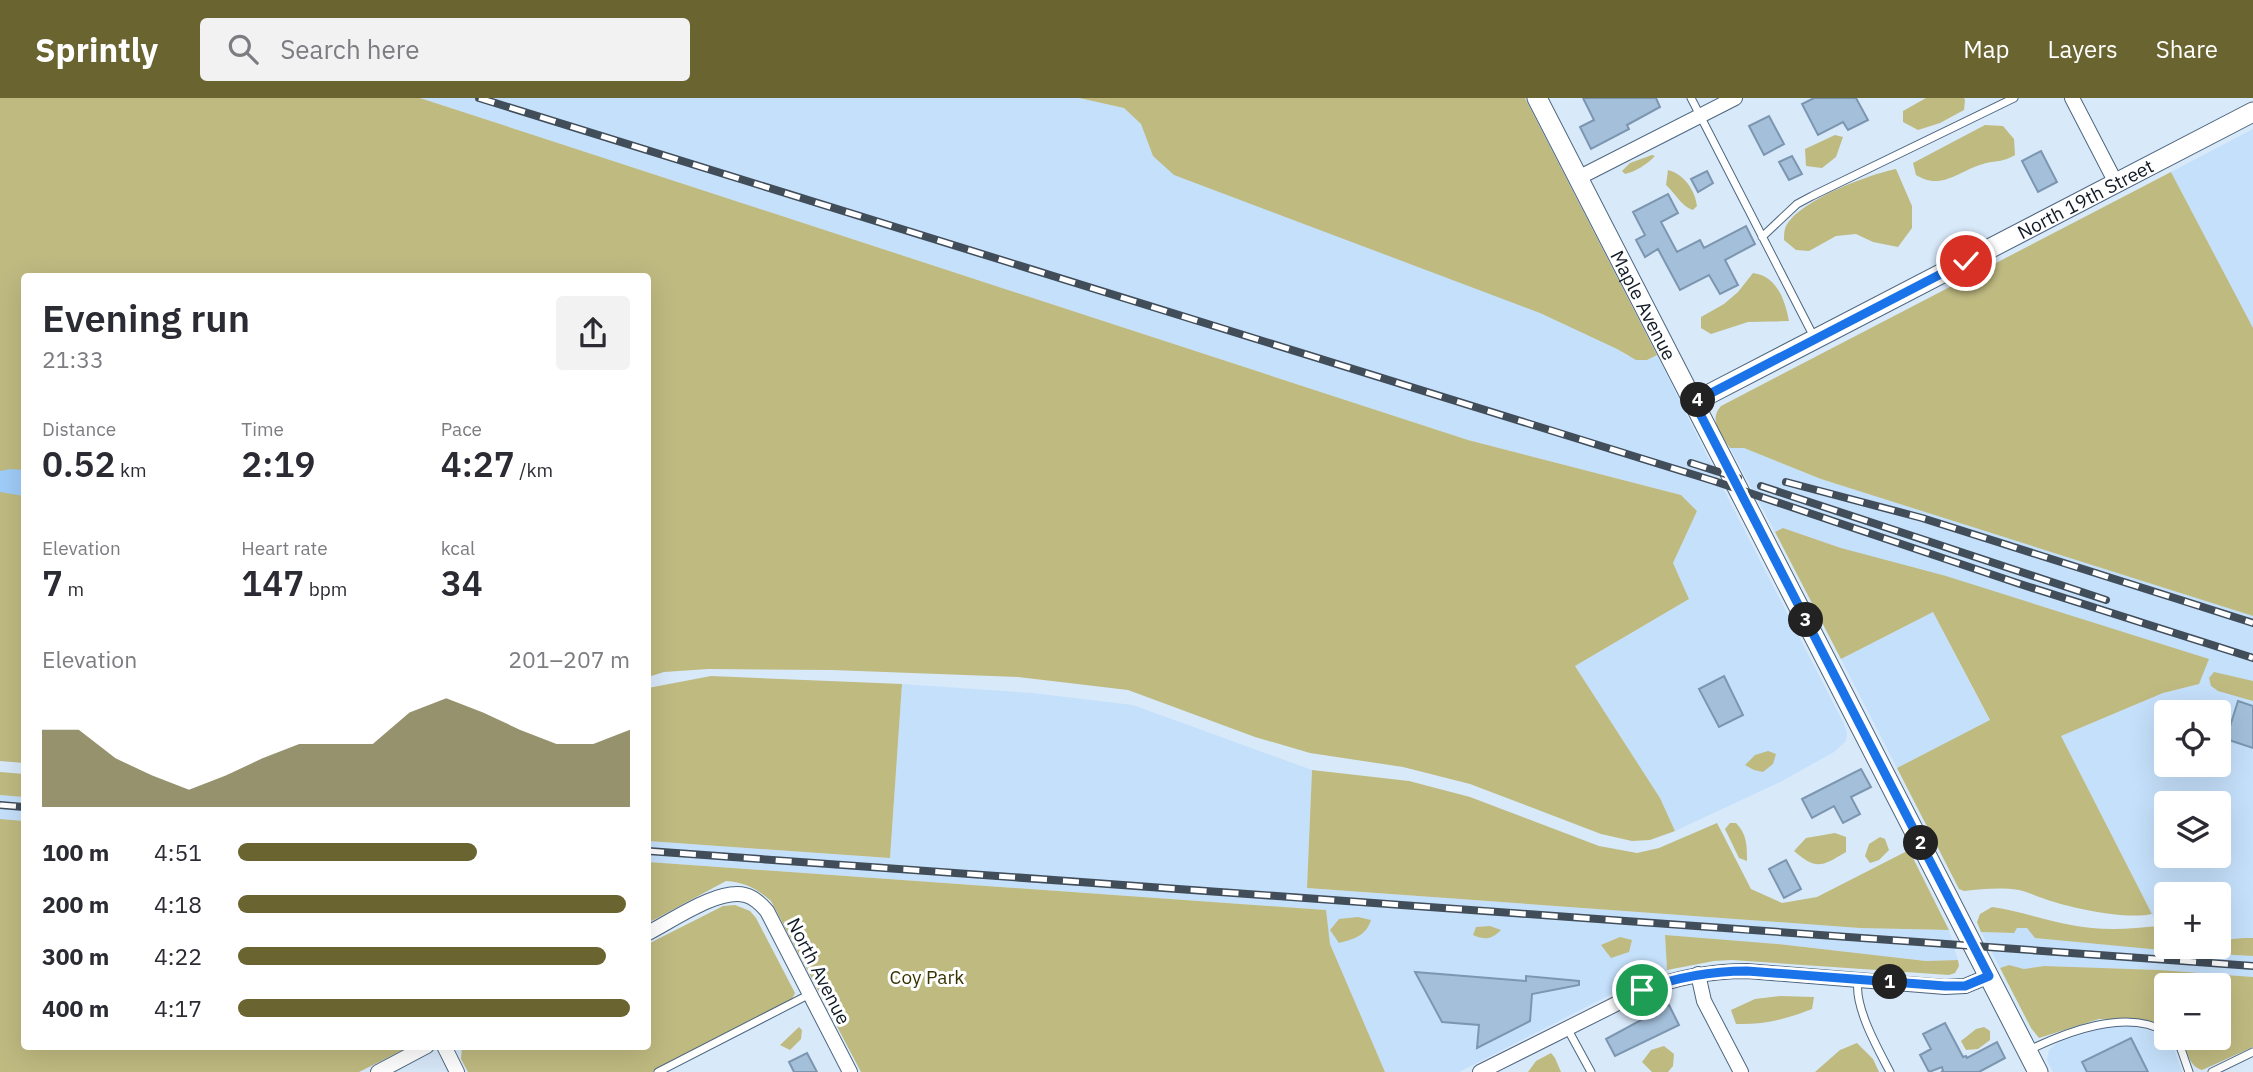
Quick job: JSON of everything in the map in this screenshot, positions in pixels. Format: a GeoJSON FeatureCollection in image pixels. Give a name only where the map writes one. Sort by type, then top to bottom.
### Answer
{"type":"FeatureCollection","features":[{"type":"Feature","properties":{"kind":"main road","name":"Maple Avenue"},"geometry":{"type":"LineString","coordinates":[[1537,98],[2038,1072]]}},
{"type":"Feature","properties":{"kind":"main road","name":"North 19th Street"},"geometry":{"type":"LineString","coordinates":[[1694,402],[2253,113]]}},
{"type":"Feature","properties":{"kind":"street"},"geometry":{"type":"LineString","coordinates":[[1578,178],[1735,98]]}},
{"type":"Feature","properties":{"kind":"street"},"geometry":{"type":"LineString","coordinates":[[2072,98],[2116,183]]}},
{"type":"Feature","properties":{"kind":"street","name":"North Avenue"},"geometry":{"type":"LineString","coordinates":[[651,931],[717,897],[732,893],[747,895],[758,901],[767,911],[850,1072]]}},
{"type":"Feature","properties":{"kind":"street"},"geometry":{"type":"LineString","coordinates":[[1480,1072],[1642,990],[1698,974],[1747,971],[1965,986],[1989,976]]}},
{"type":"Feature","properties":{"kind":"street"},"geometry":{"type":"LineString","coordinates":[[1698,974],[1704,1001],[1741,1072]]}},
{"type":"Feature","properties":{"kind":"street"},"geometry":{"type":"LineString","coordinates":[[378,1072],[420,1050]]}},
{"type":"Feature","properties":{"kind":"street"},"geometry":{"type":"LineString","coordinates":[[446,1050],[457,1072]]}},
{"type":"Feature","properties":{"kind":"lane"},"geometry":{"type":"LineString","coordinates":[[1691,98],[1815,339]]}},
{"type":"Feature","properties":{"kind":"lane"},"geometry":{"type":"LineString","coordinates":[[1762,237],[1797,204],[2014,98]]}},
{"type":"Feature","properties":{"kind":"lane"},"geometry":{"type":"LineString","coordinates":[[1858,980],[1857,989],[1862,1009],[1890,1072]]}},
{"type":"Feature","properties":{"kind":"lane"},"geometry":{"type":"LineString","coordinates":[[658,1072],[810,994]]}},
{"type":"Feature","properties":{"kind":"lane"},"geometry":{"type":"LineString","coordinates":[[2027,1051],[2052,1038],[2100,1023],[2143,1023],[2154,1027]]}},
{"type":"Feature","properties":{"kind":"lane"},"geometry":{"type":"LineString","coordinates":[[1567,1027],[1591,1072]]}},
{"type":"Feature","properties":{"kind":"lane"},"geometry":{"type":"LineString","coordinates":[[2181,1050],[2189,1072]]}},
{"type":"Feature","properties":{"kind":"lane"},"geometry":{"type":"LineString","coordinates":[[2212,1072],[2253,1052]]}},
{"type":"Feature","properties":{"kind":"shaded area"},"geometry":{"type":"Polygon","coordinates":[[[420,98],[1079,98],[1124,108],[1141,124],[1153,156],[1540,313],[1627,356],[1647,360],[1657,355],[1844,724],[1846,741],[1834,752],[1782,781],[1675,831],[1660,798],[1575,666],[1689,599],[1673,563],[1697,511],[1681,495],[1468,440],[420,98]]]}},
{"type":"Feature","properties":{"kind":"shaded area"},"geometry":{"type":"Polygon","coordinates":[[[2253,129],[2253,328],[2171,172],[2253,129]]]}},
{"type":"Feature","properties":{"kind":"shaded area"},"geometry":{"type":"Polygon","coordinates":[[[1730,448],[1744,448],[1821,479],[2253,616],[2253,938],[2244,938],[2231,946],[2231,882],[2154,882],[2154,918],[2061,736],[2163,693],[2198,684],[1783,528],[1775,532],[1730,448]]]}},
{"type":"Feature","properties":{"kind":"shaded area"},"geometry":{"type":"Polygon","coordinates":[[[21,470],[21,496],[0,492],[0,471],[21,470]]]}},
{"type":"Feature","properties":{"kind":"shaded area"},"geometry":{"type":"Polygon","coordinates":[[[1933,612],[1990,721],[1897,768],[1841,659],[1933,612]]]}},
{"type":"Feature","properties":{"kind":"shaded area"},"geometry":{"type":"Polygon","coordinates":[[[902,684],[1032,693],[1133,705],[1312,770],[1307,888],[1860,928],[1949,930],[1958,960],[1926,961],[1777,944],[1665,936],[1667,970],[1635,982],[1459,1072],[1385,1072],[1330,944],[1325,910],[651,862],[651,841],[890,858],[902,684]]]}},
{"type":"Feature","properties":{"kind":"shaded area"},"geometry":{"type":"Polygon","coordinates":[[[0,795],[21,797],[21,821],[0,819],[0,795]]]}},
{"type":"Feature","properties":{"kind":"shaded area"},"geometry":{"type":"Polygon","coordinates":[[[2017,928],[2154,948],[2154,959],[2231,959],[2231,955],[2253,956],[2253,977],[2231,975],[2231,973],[2160,970],[2044,966],[2024,969],[2009,965],[2000,968],[1981,932],[2013,933],[2017,928]]]}},
{"type":"Feature","properties":{"kind":"shaded area"},"geometry":{"type":"Polygon","coordinates":[[[2132,1026],[2152,1031],[2154,1050],[2174,1050],[2182,1072],[2053,1072],[2047,1060],[2049,1050],[2058,1042],[2103,1028],[2132,1026]]]}},
{"type":"Feature","properties":{"kind":"green space"},"geometry":{"type":"Polygon","coordinates":[[[0,98],[420,98],[1468,440],[1681,495],[1697,511],[1673,563],[1689,599],[1575,666],[1660,798],[1675,831],[1650,840],[1632,841],[1601,834],[1470,784],[1403,767],[1310,753],[1255,737],[1128,690],[1018,677],[832,670],[708,669],[664,672],[651,676],[651,273],[21,273],[21,763],[0,761],[0,98]]]}},
{"type":"Feature","properties":{"kind":"green space"},"geometry":{"type":"Polygon","coordinates":[[[1079,98],[1525,98],[1657,355],[1647,360],[1636,360],[1540,313],[1174,175],[1153,156],[1141,124],[1124,108],[1079,98]]]}},
{"type":"Feature","properties":{"kind":"green space"},"geometry":{"type":"Polygon","coordinates":[[[1926,98],[1964,98],[1964,110],[1940,123],[1918,130],[1903,122],[1903,111],[1926,98]]]}},
{"type":"Feature","properties":{"kind":"green space"},"geometry":{"type":"Polygon","coordinates":[[[1985,125],[2003,126],[2014,139],[2015,155],[1942,180],[1934,181],[1916,175],[1913,163],[1985,125]]]}},
{"type":"Feature","properties":{"kind":"green space"},"geometry":{"type":"Polygon","coordinates":[[[1835,135],[1843,137],[1836,157],[1822,168],[1806,166],[1805,149],[1835,135]]]}},
{"type":"Feature","properties":{"kind":"green space"},"geometry":{"type":"Polygon","coordinates":[[[1655,156],[1645,165],[1625,174],[1622,171],[1630,163],[1655,156]]]}},
{"type":"Feature","properties":{"kind":"green space"},"geometry":{"type":"Polygon","coordinates":[[[1896,169],[1912,206],[1912,228],[1898,247],[1873,242],[1856,234],[1836,236],[1809,251],[1796,250],[1784,240],[1785,229],[1791,219],[1817,199],[1852,183],[1896,169]]]}},
{"type":"Feature","properties":{"kind":"green space"},"geometry":{"type":"Polygon","coordinates":[[[1668,170],[1684,179],[1691,189],[1697,206],[1693,210],[1682,203],[1666,185],[1668,170]]]}},
{"type":"Feature","properties":{"kind":"green space"},"geometry":{"type":"Polygon","coordinates":[[[2171,172],[2253,328],[2253,616],[1821,479],[1744,448],[1730,448],[1720,433],[1716,417],[1721,406],[2171,172]]]}},
{"type":"Feature","properties":{"kind":"green space"},"geometry":{"type":"Polygon","coordinates":[[[1753,273],[1774,284],[1782,297],[1789,321],[1748,322],[1711,334],[1701,328],[1701,317],[1724,304],[1753,273]]]}},
{"type":"Feature","properties":{"kind":"green space"},"geometry":{"type":"Polygon","coordinates":[[[1783,528],[2209,659],[2199,684],[2163,693],[2061,736],[2152,914],[2098,912],[2019,890],[1959,889],[1897,768],[1990,720],[1933,612],[1841,659],[1775,532],[1783,528]]]}},
{"type":"Feature","properties":{"kind":"green space"},"geometry":{"type":"Polygon","coordinates":[[[2214,672],[2253,681],[2253,701],[2218,691],[2211,686],[2209,678],[2214,672]]]}},
{"type":"Feature","properties":{"kind":"green space"},"geometry":{"type":"Polygon","coordinates":[[[711,676],[902,684],[890,858],[651,841],[651,687],[711,676]]]}},
{"type":"Feature","properties":{"kind":"green space"},"geometry":{"type":"Polygon","coordinates":[[[1768,751],[1776,754],[1773,764],[1763,772],[1745,765],[1755,755],[1768,751]]]}},
{"type":"Feature","properties":{"kind":"green space"},"geometry":{"type":"Polygon","coordinates":[[[1312,770],[1409,781],[1470,797],[1599,846],[1637,853],[1659,848],[1717,823],[1751,889],[1782,903],[1817,897],[1909,850],[1949,930],[1860,928],[1307,888],[1312,770]]]}},
{"type":"Feature","properties":{"kind":"green space"},"geometry":{"type":"Polygon","coordinates":[[[0,772],[21,774],[21,797],[0,795],[0,772]]]}},
{"type":"Feature","properties":{"kind":"green space"},"geometry":{"type":"Polygon","coordinates":[[[0,819],[21,821],[21,1050],[403,1050],[359,1072],[0,1072],[0,819]]]}},
{"type":"Feature","properties":{"kind":"green space"},"geometry":{"type":"Polygon","coordinates":[[[1730,823],[1736,823],[1742,831],[1747,861],[1739,858],[1725,829],[1730,823]]]}},
{"type":"Feature","properties":{"kind":"green space"},"geometry":{"type":"Polygon","coordinates":[[[1835,833],[1846,837],[1846,852],[1831,861],[1814,864],[1794,851],[1806,838],[1835,833]]]}},
{"type":"Feature","properties":{"kind":"green space"},"geometry":{"type":"Polygon","coordinates":[[[1880,837],[1885,839],[1889,850],[1879,860],[1870,863],[1865,856],[1869,844],[1880,837]]]}},
{"type":"Feature","properties":{"kind":"green space","name":"Coy Park"},"geometry":{"type":"Polygon","coordinates":[[[651,862],[1326,910],[1330,944],[1385,1072],[861,1072],[771,901],[750,887],[726,881],[651,921],[651,862]]]}},
{"type":"Feature","properties":{"kind":"green space"},"geometry":{"type":"Polygon","coordinates":[[[735,905],[750,911],[756,918],[795,993],[791,1001],[653,1072],[468,1072],[461,1059],[462,1050],[651,1050],[651,942],[723,906],[735,905]]]}},
{"type":"Feature","properties":{"kind":"green space"},"geometry":{"type":"Polygon","coordinates":[[[1992,907],[2082,927],[2115,929],[2154,926],[2154,949],[2035,938],[2027,928],[2017,928],[2014,933],[1981,932],[1977,922],[1980,914],[1992,907]]]}},
{"type":"Feature","properties":{"kind":"green space"},"geometry":{"type":"Polygon","coordinates":[[[1358,917],[1371,920],[1366,930],[1339,943],[1330,930],[1339,919],[1358,917]]]}},
{"type":"Feature","properties":{"kind":"green space"},"geometry":{"type":"Polygon","coordinates":[[[1490,926],[1501,930],[1488,938],[1473,935],[1476,927],[1490,926]]]}},
{"type":"Feature","properties":{"kind":"green space"},"geometry":{"type":"Polygon","coordinates":[[[1665,935],[1777,944],[1926,961],[1958,960],[1959,966],[1955,973],[1949,975],[1732,960],[1667,970],[1665,935]]]}},
{"type":"Feature","properties":{"kind":"green space"},"geometry":{"type":"Polygon","coordinates":[[[1620,937],[1632,940],[1629,952],[1611,958],[1601,945],[1620,937]]]}},
{"type":"Feature","properties":{"kind":"green space"},"geometry":{"type":"Polygon","coordinates":[[[2253,938],[2253,956],[2231,955],[2231,939],[2253,938]]]}},
{"type":"Feature","properties":{"kind":"green space"},"geometry":{"type":"Polygon","coordinates":[[[2009,965],[2024,969],[2044,966],[2200,973],[2154,973],[2154,1023],[2099,1019],[2039,1038],[2031,1028],[2000,968],[2009,965]]]}},
{"type":"Feature","properties":{"kind":"green space"},"geometry":{"type":"Polygon","coordinates":[[[2231,975],[2253,977],[2253,1047],[2202,1070],[2191,1061],[2186,1050],[2231,1050],[2231,975]]]}},
{"type":"Feature","properties":{"kind":"green space"},"geometry":{"type":"Polygon","coordinates":[[[1781,996],[1814,997],[1812,1009],[1775,1021],[1736,1024],[1731,1010],[1755,999],[1781,996]]]}},
{"type":"Feature","properties":{"kind":"green space"},"geometry":{"type":"Polygon","coordinates":[[[799,1027],[802,1030],[801,1039],[790,1050],[780,1045],[799,1027]]]}},
{"type":"Feature","properties":{"kind":"green space"},"geometry":{"type":"Polygon","coordinates":[[[1984,1027],[1990,1031],[1990,1040],[1978,1049],[1966,1050],[1961,1041],[1976,1029],[1984,1027]]]}},
{"type":"Feature","properties":{"kind":"green space"},"geometry":{"type":"Polygon","coordinates":[[[1857,1043],[1873,1059],[1879,1072],[1815,1072],[1840,1050],[1857,1043]]]}},
{"type":"Feature","properties":{"kind":"green space"},"geometry":{"type":"Polygon","coordinates":[[[1664,1046],[1674,1054],[1673,1066],[1668,1072],[1652,1072],[1642,1062],[1651,1050],[1664,1046]]]}},
{"type":"Feature","properties":{"kind":"green space"},"geometry":{"type":"Polygon","coordinates":[[[1551,1053],[1561,1072],[1528,1072],[1536,1061],[1551,1053]]]}},
{"type":"Feature","properties":{"kind":"building"},"geometry":{"type":"Polygon","coordinates":[[[1583,98],[1656,98],[1660,107],[1627,125],[1629,129],[1591,149],[1580,127],[1594,120],[1583,98]]]}},
{"type":"Feature","properties":{"kind":"building"},"geometry":{"type":"Polygon","coordinates":[[[1814,98],[1856,98],[1868,120],[1848,130],[1843,122],[1818,135],[1802,104],[1814,98]]]}},
{"type":"Feature","properties":{"kind":"building"},"geometry":{"type":"Polygon","coordinates":[[[1769,116],[1784,144],[1764,155],[1749,126],[1769,116]]]}},
{"type":"Feature","properties":{"kind":"building"},"geometry":{"type":"Polygon","coordinates":[[[2041,151],[2057,182],[2038,192],[2022,161],[2041,151]]]}},
{"type":"Feature","properties":{"kind":"building"},"geometry":{"type":"Polygon","coordinates":[[[1792,156],[1802,174],[1789,180],[1779,162],[1792,156]]]}},
{"type":"Feature","properties":{"kind":"building"},"geometry":{"type":"Polygon","coordinates":[[[1707,171],[1713,183],[1698,192],[1691,179],[1707,171]]]}},
{"type":"Feature","properties":{"kind":"building"},"geometry":{"type":"Polygon","coordinates":[[[1668,194],[1678,213],[1661,222],[1677,252],[1700,240],[1704,248],[1746,226],[1755,244],[1725,260],[1738,285],[1720,294],[1709,275],[1680,290],[1658,249],[1645,257],[1636,240],[1645,235],[1633,212],[1668,194]]]}},
{"type":"Feature","properties":{"kind":"building"},"geometry":{"type":"Polygon","coordinates":[[[1724,676],[1743,715],[1719,727],[1699,689],[1724,676]]]}},
{"type":"Feature","properties":{"kind":"building"},"geometry":{"type":"Polygon","coordinates":[[[2238,701],[2253,706],[2253,748],[2231,741],[2231,723],[2238,701]]]}},
{"type":"Feature","properties":{"kind":"building"},"geometry":{"type":"Polygon","coordinates":[[[1861,769],[1871,787],[1851,797],[1860,814],[1843,823],[1834,806],[1812,818],[1802,799],[1861,769]]]}},
{"type":"Feature","properties":{"kind":"building"},"geometry":{"type":"Polygon","coordinates":[[[1786,860],[1801,889],[1784,898],[1769,869],[1786,860]]]}},
{"type":"Feature","properties":{"kind":"building"},"geometry":{"type":"Polygon","coordinates":[[[1415,972],[1526,981],[1526,976],[1579,981],[1579,985],[1532,994],[1530,1021],[1477,1048],[1479,1025],[1442,1022],[1415,972]]]}},
{"type":"Feature","properties":{"kind":"building"},"geometry":{"type":"Polygon","coordinates":[[[1669,1005],[1679,1025],[1615,1056],[1606,1039],[1669,1005]]]}},
{"type":"Feature","properties":{"kind":"building"},"geometry":{"type":"Polygon","coordinates":[[[1945,1023],[1963,1057],[1967,1058],[1997,1042],[2005,1058],[1979,1072],[1941,1072],[1942,1067],[1929,1072],[1920,1055],[1931,1049],[1923,1034],[1945,1023]]]}},
{"type":"Feature","properties":{"kind":"building"},"geometry":{"type":"Polygon","coordinates":[[[2131,1038],[2148,1072],[2087,1072],[2082,1062],[2131,1038]]]}},
{"type":"Feature","properties":{"kind":"building"},"geometry":{"type":"Polygon","coordinates":[[[807,1053],[817,1072],[794,1072],[789,1062],[807,1053]]]}},
{"type":"Feature","properties":{"kind":"railway"},"geometry":{"type":"LineString","coordinates":[[479,98],[1714,481],[2020,584],[2253,658]]}},
{"type":"Feature","properties":{"kind":"railway"},"geometry":{"type":"LineString","coordinates":[[1691,463],[1738,478]]}},
{"type":"Feature","properties":{"kind":"railway"},"geometry":{"type":"LineString","coordinates":[[1786,482],[1922,518],[2253,623]]}},
{"type":"Feature","properties":{"kind":"railway"},"geometry":{"type":"LineString","coordinates":[[1761,486],[2106,600]]}},
{"type":"Feature","properties":{"kind":"railway"},"geometry":{"type":"LineString","coordinates":[[0,805],[21,807]]}},
{"type":"Feature","properties":{"kind":"railway"},"geometry":{"type":"LineString","coordinates":[[651,851],[2253,966]]}},
{"type":"Feature","properties":{"kind":"route"},"geometry":{"type":"LineString","coordinates":[[1642,990],[1670,980],[1724,971],[1945,986],[1965,986],[1989,976],[1694,402],[1966,261]]}}]}
